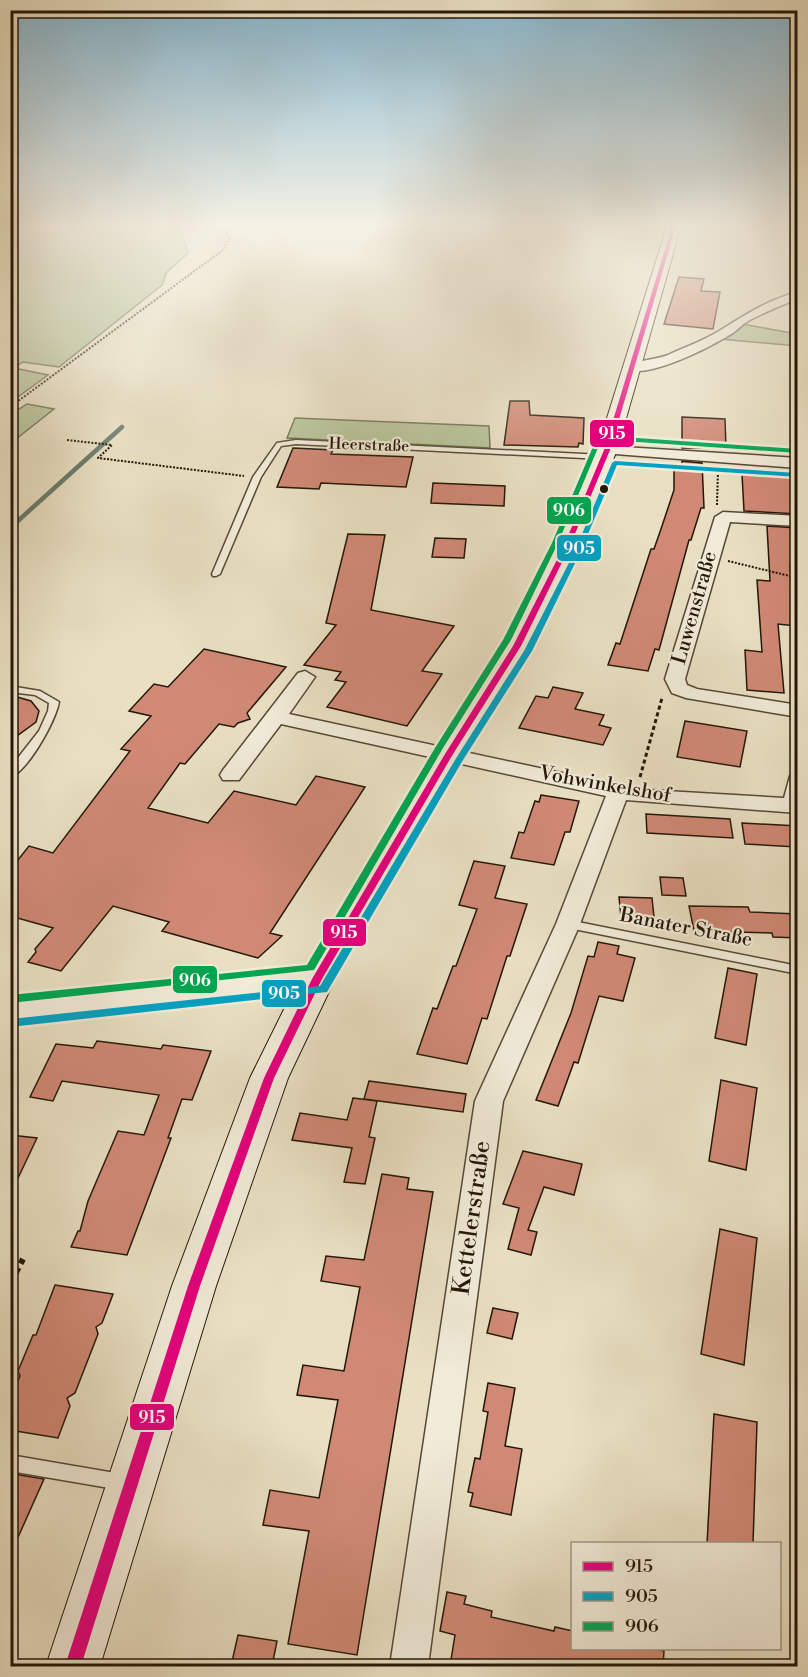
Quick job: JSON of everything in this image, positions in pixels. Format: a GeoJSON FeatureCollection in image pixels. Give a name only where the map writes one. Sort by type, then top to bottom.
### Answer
{"type":"FeatureCollection","features":[{"type":"Feature","properties":{"kind":"main road"},"geometry":{"type":"LineString","coordinates":[[73,1666],[133,1484],[194,1286],[269,1078],[293,1023],[317,979],[449,754],[517,646],[566,548],[605,454],[651,304]]}},
{"type":"Feature","properties":{"kind":"street"},"geometry":{"type":"LineString","coordinates":[[631,367],[657,365],[723,334],[743,318],[773,304]]}},
{"type":"Feature","properties":{"kind":"street"},"geometry":{"type":"LineString","coordinates":[[605,454],[798,463]]}},
{"type":"Feature","properties":{"kind":"street"},"geometry":{"type":"LineString","coordinates":[[723,517],[798,521]]}},
{"type":"Feature","properties":{"kind":"street","name":"Luwenstraße"},"geometry":{"type":"LineString","coordinates":[[723,517],[675,679],[679,689],[693,694],[798,711]]}},
{"type":"Feature","properties":{"kind":"street"},"geometry":{"type":"LineString","coordinates":[[231,775],[305,677]]}},
{"type":"Feature","properties":{"kind":"street"},"geometry":{"type":"LineString","coordinates":[[276,717],[449,754]]}},
{"type":"Feature","properties":{"kind":"street","name":"Vohwinkelshof"},"geometry":{"type":"LineString","coordinates":[[449,754],[627,793],[796,805]]}},
{"type":"Feature","properties":{"kind":"street"},"geometry":{"type":"LineString","coordinates":[[796,805],[798,781]]}},
{"type":"Feature","properties":{"kind":"street","name":"Kettelerstraße"},"geometry":{"type":"LineString","coordinates":[[409,1666],[489,1101],[627,793]]}},
{"type":"Feature","properties":{"kind":"street"},"geometry":{"type":"LineString","coordinates":[[10,1011],[317,979]]}},
{"type":"Feature","properties":{"kind":"lane","name":"Heerstraße"},"geometry":{"type":"LineString","coordinates":[[216,574],[257,477],[279,444],[296,442],[605,454]]}},
{"type":"Feature","properties":{"kind":"lane"},"geometry":{"type":"LineString","coordinates":[[10,689],[37,693],[54,702],[54,710],[32,748],[10,776]]}},
{"type":"Feature","properties":{"kind":"lane","name":"Banater Straße"},"geometry":{"type":"LineString","coordinates":[[568,924],[798,970]]}},
{"type":"Feature","properties":{"kind":"lane"},"geometry":{"type":"LineString","coordinates":[[10,1463],[133,1484]]}},
{"type":"Feature","properties":{"kind":"path"},"geometry":{"type":"LineString","coordinates":[[10,407],[149,304]]}},
{"type":"Feature","properties":{"kind":"path"},"geometry":{"type":"LineString","coordinates":[[67,440],[112,445],[98,458],[257,477]]}},
{"type":"Feature","properties":{"kind":"path"},"geometry":{"type":"LineString","coordinates":[[718,458],[717,510],[723,517]]}},
{"type":"Feature","properties":{"kind":"path"},"geometry":{"type":"LineString","coordinates":[[710,557],[798,578]]}},
{"type":"Feature","properties":{"kind":"path"},"geometry":{"type":"LineString","coordinates":[[627,793],[663,697],[679,689]]}},
{"type":"Feature","properties":{"kind":"path"},"geometry":{"type":"LineString","coordinates":[[10,1284],[23,1259]]}},
{"type":"Feature","properties":{"kind":"green space"},"geometry":{"type":"Polygon","coordinates":[[[11,304],[138,304],[59,367],[23,362],[17,366],[19,369],[48,375],[11,402],[11,304]]]}},
{"type":"Feature","properties":{"kind":"green space"},"geometry":{"type":"Polygon","coordinates":[[[742,324],[797,334],[797,346],[719,339],[742,324]]]}},
{"type":"Feature","properties":{"kind":"green space"},"geometry":{"type":"Polygon","coordinates":[[[27,404],[54,409],[11,443],[11,414],[27,404]]]}},
{"type":"Feature","properties":{"kind":"green space"},"geometry":{"type":"Polygon","coordinates":[[[295,418],[489,426],[490,448],[287,438],[295,418]]]}},
{"type":"Feature","properties":{"kind":"building"},"geometry":{"type":"Polygon","coordinates":[[[670,304],[718,304],[713,329],[664,324],[670,304]]]}},
{"type":"Feature","properties":{"kind":"building"},"geometry":{"type":"Polygon","coordinates":[[[510,401],[529,401],[530,415],[584,418],[583,444],[579,443],[578,447],[504,445],[510,401]]]}},
{"type":"Feature","properties":{"kind":"building"},"geometry":{"type":"Polygon","coordinates":[[[682,417],[725,419],[726,448],[682,448],[682,417]]]}},
{"type":"Feature","properties":{"kind":"building"},"geometry":{"type":"Polygon","coordinates":[[[293,448],[333,450],[331,454],[413,457],[406,487],[321,483],[319,489],[277,487],[293,448]]]}},
{"type":"Feature","properties":{"kind":"building"},"geometry":{"type":"Polygon","coordinates":[[[682,461],[702,463],[704,508],[701,508],[691,540],[689,540],[659,650],[655,649],[648,671],[608,665],[616,643],[620,644],[651,549],[654,549],[661,529],[674,490],[674,470],[682,470],[682,461]]]}},
{"type":"Feature","properties":{"kind":"building"},"geometry":{"type":"Polygon","coordinates":[[[742,474],[798,478],[798,514],[744,511],[742,474]]]}},
{"type":"Feature","properties":{"kind":"building"},"geometry":{"type":"Polygon","coordinates":[[[433,483],[505,486],[504,506],[431,503],[433,483]]]}},
{"type":"Feature","properties":{"kind":"building"},"geometry":{"type":"Polygon","coordinates":[[[767,526],[798,528],[798,566],[790,565],[796,626],[778,624],[784,693],[747,690],[745,650],[762,652],[757,580],[770,581],[767,526]]]}},
{"type":"Feature","properties":{"kind":"building"},"geometry":{"type":"Polygon","coordinates":[[[348,534],[385,535],[371,610],[454,626],[422,671],[442,674],[407,726],[327,707],[346,682],[335,680],[341,672],[304,665],[336,625],[326,623],[348,534]]]}},
{"type":"Feature","properties":{"kind":"building"},"geometry":{"type":"Polygon","coordinates":[[[435,538],[466,539],[464,558],[432,557],[435,538]]]}},
{"type":"Feature","properties":{"kind":"building"},"geometry":{"type":"Polygon","coordinates":[[[204,649],[286,667],[247,713],[250,719],[234,727],[219,724],[185,764],[180,763],[148,808],[208,823],[234,791],[296,805],[316,776],[365,787],[270,933],[282,936],[258,958],[162,931],[169,922],[113,906],[61,971],[28,962],[36,952],[35,949],[53,928],[10,916],[10,870],[29,846],[53,853],[130,751],[121,749],[151,716],[129,711],[154,684],[168,687],[204,649]]]}},
{"type":"Feature","properties":{"kind":"building"},"geometry":{"type":"Polygon","coordinates":[[[553,687],[583,693],[575,709],[604,715],[599,725],[611,728],[603,745],[519,728],[536,696],[548,698],[553,687]]]}},
{"type":"Feature","properties":{"kind":"building"},"geometry":{"type":"Polygon","coordinates":[[[10,695],[31,701],[39,711],[36,722],[10,741],[10,695]]]}},
{"type":"Feature","properties":{"kind":"building"},"geometry":{"type":"Polygon","coordinates":[[[685,721],[747,731],[740,767],[677,757],[685,721]]]}},
{"type":"Feature","properties":{"kind":"building"},"geometry":{"type":"Polygon","coordinates":[[[541,795],[579,801],[570,832],[565,832],[554,865],[511,858],[519,832],[524,833],[535,801],[539,802],[541,795]]]}},
{"type":"Feature","properties":{"kind":"building"},"geometry":{"type":"Polygon","coordinates":[[[646,814],[730,819],[733,838],[647,833],[646,814]]]}},
{"type":"Feature","properties":{"kind":"building"},"geometry":{"type":"Polygon","coordinates":[[[742,823],[798,826],[797,847],[745,844],[742,823]]]}},
{"type":"Feature","properties":{"kind":"building"},"geometry":{"type":"Polygon","coordinates":[[[474,861],[505,866],[495,898],[527,904],[510,956],[507,956],[487,1019],[482,1018],[467,1064],[417,1054],[433,1008],[437,1009],[477,909],[459,905],[474,861]]]}},
{"type":"Feature","properties":{"kind":"building"},"geometry":{"type":"Polygon","coordinates":[[[660,877],[683,878],[686,896],[662,895],[660,877]]]}},
{"type":"Feature","properties":{"kind":"building"},"geometry":{"type":"Polygon","coordinates":[[[619,897],[652,898],[654,917],[621,917],[619,897]]]}},
{"type":"Feature","properties":{"kind":"building"},"geometry":{"type":"Polygon","coordinates":[[[689,906],[748,907],[750,912],[798,914],[798,938],[773,937],[772,933],[694,931],[689,906]]]}},
{"type":"Feature","properties":{"kind":"building"},"geometry":{"type":"Polygon","coordinates":[[[598,942],[619,946],[617,954],[635,958],[623,1001],[599,996],[578,1063],[574,1062],[558,1106],[536,1100],[571,1013],[588,956],[594,957],[598,942]]]}},
{"type":"Feature","properties":{"kind":"building"},"geometry":{"type":"Polygon","coordinates":[[[728,968],[757,974],[746,1045],[715,1038],[728,968]]]}},
{"type":"Feature","properties":{"kind":"building"},"geometry":{"type":"Polygon","coordinates":[[[97,1041],[161,1049],[163,1045],[211,1051],[192,1100],[182,1099],[168,1138],[171,1138],[127,1255],[71,1247],[80,1231],[88,1201],[118,1131],[144,1135],[159,1095],[62,1081],[53,1101],[30,1097],[56,1044],[93,1048],[97,1041]]]}},
{"type":"Feature","properties":{"kind":"building"},"geometry":{"type":"Polygon","coordinates":[[[721,1080],[757,1088],[746,1170],[709,1161],[721,1080]]]}},
{"type":"Feature","properties":{"kind":"building"},"geometry":{"type":"Polygon","coordinates":[[[369,1081],[466,1094],[463,1112],[364,1099],[369,1081]]]}},
{"type":"Feature","properties":{"kind":"building"},"geometry":{"type":"Polygon","coordinates":[[[353,1098],[377,1101],[369,1137],[375,1138],[365,1184],[344,1182],[352,1148],[292,1140],[300,1113],[347,1120],[353,1098]]]}},
{"type":"Feature","properties":{"kind":"building"},"geometry":{"type":"Polygon","coordinates":[[[10,1135],[37,1138],[10,1195],[10,1135]]]}},
{"type":"Feature","properties":{"kind":"building"},"geometry":{"type":"Polygon","coordinates":[[[523,1151],[582,1164],[574,1195],[544,1187],[528,1230],[537,1232],[531,1255],[508,1249],[519,1208],[503,1204],[523,1151]]]}},
{"type":"Feature","properties":{"kind":"building"},"geometry":{"type":"Polygon","coordinates":[[[382,1174],[409,1178],[407,1189],[433,1192],[357,1655],[288,1644],[309,1531],[263,1525],[270,1490],[319,1498],[338,1400],[297,1395],[303,1365],[344,1371],[360,1287],[321,1281],[326,1256],[364,1260],[382,1174]]]}},
{"type":"Feature","properties":{"kind":"building"},"geometry":{"type":"Polygon","coordinates":[[[720,1229],[757,1238],[744,1365],[701,1354],[720,1229]]]}},
{"type":"Feature","properties":{"kind":"building"},"geometry":{"type":"Polygon","coordinates":[[[55,1285],[113,1294],[102,1323],[96,1327],[98,1334],[75,1393],[67,1398],[70,1406],[58,1438],[10,1430],[10,1399],[20,1376],[18,1371],[33,1335],[36,1335],[55,1285]]]}},
{"type":"Feature","properties":{"kind":"building"},"geometry":{"type":"Polygon","coordinates":[[[493,1308],[518,1313],[512,1339],[487,1333],[493,1308]]]}},
{"type":"Feature","properties":{"kind":"building"},"geometry":{"type":"Polygon","coordinates":[[[488,1383],[515,1388],[505,1446],[522,1449],[511,1515],[470,1506],[473,1493],[468,1492],[475,1458],[480,1459],[488,1412],[483,1411],[488,1383]]]}},
{"type":"Feature","properties":{"kind":"building"},"geometry":{"type":"Polygon","coordinates":[[[714,1414],[757,1422],[753,1542],[707,1542],[714,1414]]]}},
{"type":"Feature","properties":{"kind":"building"},"geometry":{"type":"Polygon","coordinates":[[[14,1474],[44,1479],[11,1553],[10,1483],[14,1474]]]}},
{"type":"Feature","properties":{"kind":"building"},"geometry":{"type":"Polygon","coordinates":[[[447,1592],[466,1596],[464,1604],[492,1611],[491,1617],[554,1631],[555,1627],[571,1631],[571,1650],[660,1650],[664,1651],[663,1666],[450,1666],[455,1635],[440,1631],[447,1592]]]}},
{"type":"Feature","properties":{"kind":"building"},"geometry":{"type":"Polygon","coordinates":[[[238,1635],[277,1641],[272,1666],[231,1666],[238,1635]]]}},
{"type":"Feature","properties":{"kind":"waterway"},"geometry":{"type":"LineString","coordinates":[[10,528],[122,427]]}},
{"type":"Feature","properties":{"kind":"transit line","name":"915"},"geometry":{"type":"LineString","coordinates":[[73,1666],[194,1286],[269,1078],[317,979],[449,754],[517,646],[566,548],[607,450],[651,304]]}},
{"type":"Feature","properties":{"kind":"transit line","name":"906"},"geometry":{"type":"LineString","coordinates":[[10,999],[310,968],[439,748],[507,640],[555,543],[598,442],[608,438],[798,451]]}},
{"type":"Feature","properties":{"kind":"transit line","name":"905"},"geometry":{"type":"LineString","coordinates":[[11,1023],[323,989],[459,760],[528,651],[577,553],[615,463],[797,475]]}}]}
